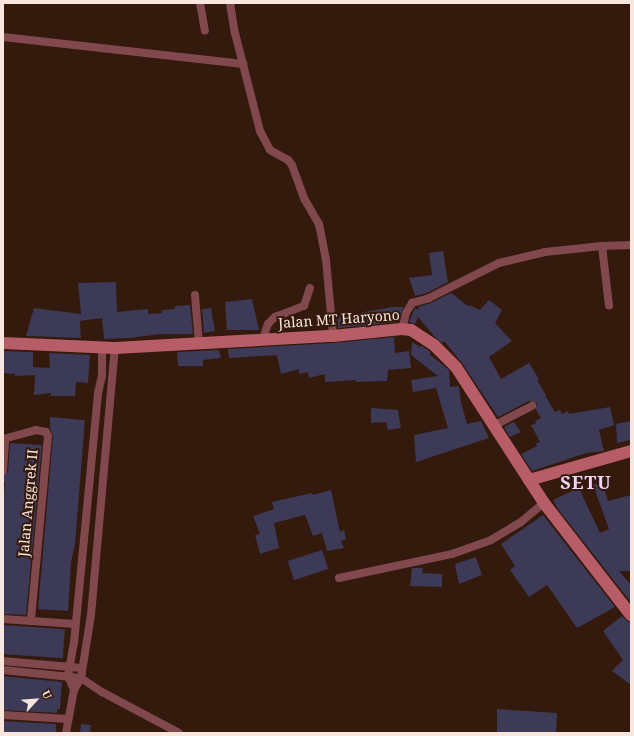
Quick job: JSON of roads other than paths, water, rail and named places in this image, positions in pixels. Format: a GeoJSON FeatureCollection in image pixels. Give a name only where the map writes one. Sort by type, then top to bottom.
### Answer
{"type":"FeatureCollection","features":[{"type":"Feature","properties":{"kind":"main road","name":"Jalan MT Haryono"},"geometry":{"type":"LineString","coordinates":[[3,343],[115,348],[333,336],[402,329],[419,334],[434,345],[456,367],[544,503],[631,615]]}},
{"type":"Feature","properties":{"kind":"main road"},"geometry":{"type":"LineString","coordinates":[[529,480],[631,451]]}},
{"type":"Feature","properties":{"kind":"street"},"geometry":{"type":"LineString","coordinates":[[200,3],[205,31]]}},
{"type":"Feature","properties":{"kind":"street"},"geometry":{"type":"LineString","coordinates":[[230,3],[235,33],[260,131],[270,150],[288,160],[292,165],[305,200],[319,224],[326,260],[333,336]]}},
{"type":"Feature","properties":{"kind":"street"},"geometry":{"type":"LineString","coordinates":[[3,37],[243,64]]}},
{"type":"Feature","properties":{"kind":"street"},"geometry":{"type":"LineString","coordinates":[[402,329],[406,313],[412,303],[429,298],[499,263],[545,252],[602,246],[631,245]]}},
{"type":"Feature","properties":{"kind":"street"},"geometry":{"type":"LineString","coordinates":[[602,246],[609,306]]}},
{"type":"Feature","properties":{"kind":"street"},"geometry":{"type":"LineString","coordinates":[[263,340],[268,324],[275,317],[304,306],[310,288]]}},
{"type":"Feature","properties":{"kind":"street"},"geometry":{"type":"LineString","coordinates":[[195,295],[199,344]]}},
{"type":"Feature","properties":{"kind":"street"},"geometry":{"type":"LineString","coordinates":[[74,690],[68,676],[102,375],[102,348]]}},
{"type":"Feature","properties":{"kind":"street"},"geometry":{"type":"LineString","coordinates":[[66,733],[74,690],[81,678],[91,616],[115,348]]}},
{"type":"Feature","properties":{"kind":"street"},"geometry":{"type":"LineString","coordinates":[[494,425],[532,406]]}},
{"type":"Feature","properties":{"kind":"street","name":"Jalan Anggrek II"},"geometry":{"type":"LineString","coordinates":[[4,439],[36,430],[46,432],[48,436],[31,621]]}},
{"type":"Feature","properties":{"kind":"street"},"geometry":{"type":"LineString","coordinates":[[3,471],[4,439]]}},
{"type":"Feature","properties":{"kind":"street"},"geometry":{"type":"LineString","coordinates":[[339,578],[452,554],[491,540],[521,522],[544,503]]}},
{"type":"Feature","properties":{"kind":"street"},"geometry":{"type":"LineString","coordinates":[[3,619],[75,624]]}},
{"type":"Feature","properties":{"kind":"street"},"geometry":{"type":"LineString","coordinates":[[3,661],[82,668]]}},
{"type":"Feature","properties":{"kind":"street"},"geometry":{"type":"LineString","coordinates":[[3,670],[81,678],[102,692],[179,733]]}},
{"type":"Feature","properties":{"kind":"street"},"geometry":{"type":"LineString","coordinates":[[3,715],[68,719]]}},
{"type":"Feature","properties":{"kind":"district","name":"SETU"},"geometry":{"type":"Point","coordinates":[586,482]}}]}
